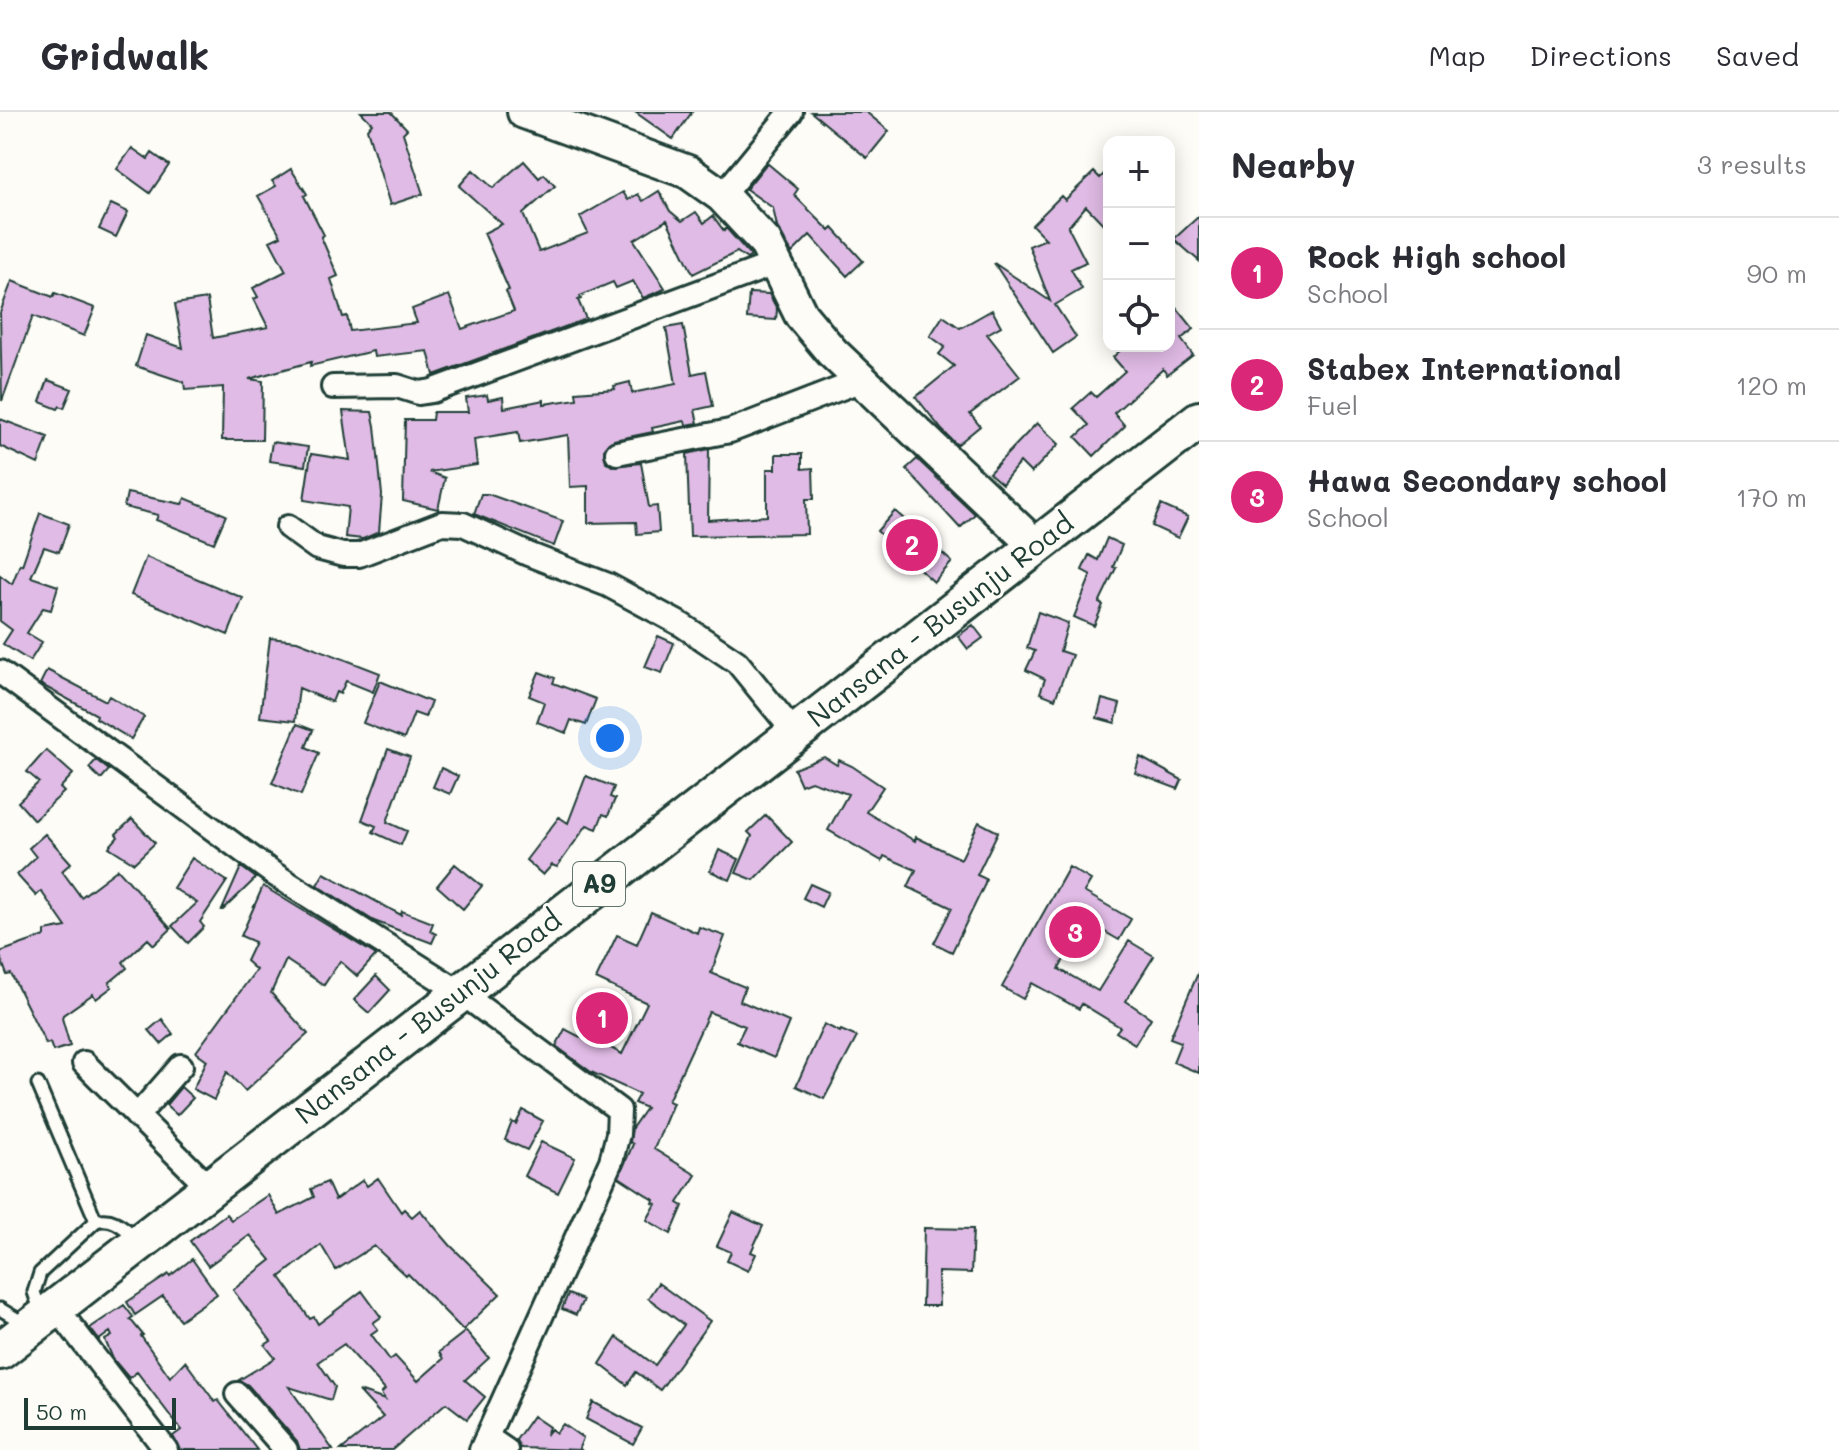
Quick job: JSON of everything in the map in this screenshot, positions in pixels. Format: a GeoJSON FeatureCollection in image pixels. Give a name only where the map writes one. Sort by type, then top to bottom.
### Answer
{"type":"FeatureCollection","features":[{"type":"Feature","properties":{"kind":"main road","name":"Nansana - Busunju Road"},"geometry":{"type":"LineString","coordinates":[[0,1351],[32,1315],[141,1241],[1199,420]]}},
{"type":"Feature","properties":{"kind":"street"},"geometry":{"type":"LineString","coordinates":[[722,196],[791,112]]}},
{"type":"Feature","properties":{"kind":"street"},"geometry":{"type":"LineString","coordinates":[[545,116],[688,172],[722,196],[765,242],[801,315],[832,352],[1036,546]]}},
{"type":"Feature","properties":{"kind":"street"},"geometry":{"type":"LineString","coordinates":[[333,387],[397,386],[419,393],[432,391],[777,263]]}},
{"type":"Feature","properties":{"kind":"street"},"geometry":{"type":"LineString","coordinates":[[617,453],[730,431],[862,380]]}},
{"type":"Feature","properties":{"kind":"street"},"geometry":{"type":"LineString","coordinates":[[288,527],[317,548],[343,555],[359,555],[442,523],[463,524],[528,554],[608,585],[682,625],[737,662],[794,732]]}},
{"type":"Feature","properties":{"kind":"street"},"geometry":{"type":"LineString","coordinates":[[0,672],[274,874],[460,992],[619,1110],[618,1134],[611,1161],[484,1443],[506,1450]]}},
{"type":"Feature","properties":{"kind":"street"},"geometry":{"type":"LineString","coordinates":[[84,1063],[209,1187]]}},
{"type":"Feature","properties":{"kind":"street"},"geometry":{"type":"LineString","coordinates":[[137,1116],[181,1066]]}},
{"type":"Feature","properties":{"kind":"street"},"geometry":{"type":"LineString","coordinates":[[32,1315],[166,1450]]}},
{"type":"Feature","properties":{"kind":"street"},"geometry":{"type":"LineString","coordinates":[[237,1394],[286,1450]]}},
{"type":"Feature","properties":{"kind":"lane"},"geometry":{"type":"LineString","coordinates":[[38,1084],[96,1221]]}},
{"type":"Feature","properties":{"kind":"lane"},"geometry":{"type":"LineString","coordinates":[[32,1315],[40,1273],[96,1221],[116,1221],[141,1241]]}},
{"type":"Feature","properties":{"kind":"building"},"geometry":{"type":"Polygon","coordinates":[[[361,112],[391,112],[407,129],[403,133],[423,194],[390,205],[367,129],[372,123],[361,112]]]}},
{"type":"Feature","properties":{"kind":"building"},"geometry":{"type":"Polygon","coordinates":[[[635,112],[692,112],[673,139],[635,112]]]}},
{"type":"Feature","properties":{"kind":"building"},"geometry":{"type":"Polygon","coordinates":[[[811,112],[866,112],[889,131],[867,158],[811,112]]]}},
{"type":"Feature","properties":{"kind":"building"},"geometry":{"type":"Polygon","coordinates":[[[132,148],[148,159],[152,153],[169,165],[150,193],[117,169],[132,148]]]}},
{"type":"Feature","properties":{"kind":"building"},"geometry":{"type":"Polygon","coordinates":[[[524,161],[539,178],[544,174],[555,186],[523,214],[539,252],[588,233],[580,217],[623,192],[628,200],[638,194],[643,201],[659,191],[670,211],[682,221],[696,212],[704,223],[713,216],[751,256],[747,259],[737,252],[693,274],[667,220],[634,240],[665,288],[643,298],[633,281],[616,288],[613,282],[580,296],[578,300],[586,319],[434,375],[428,351],[374,357],[373,351],[310,366],[311,362],[249,379],[263,381],[262,440],[222,440],[223,387],[185,390],[184,382],[136,366],[146,335],[183,348],[175,304],[207,299],[213,338],[268,327],[254,299],[258,297],[253,288],[286,271],[270,241],[281,236],[258,196],[276,186],[272,181],[291,169],[307,194],[304,196],[324,235],[321,237],[338,276],[331,279],[350,331],[417,323],[412,309],[449,295],[462,329],[514,311],[506,291],[509,290],[484,233],[502,224],[459,186],[473,170],[493,188],[524,161]]]}},
{"type":"Feature","properties":{"kind":"building"},"geometry":{"type":"Polygon","coordinates":[[[767,163],[798,189],[794,195],[830,231],[833,228],[863,261],[847,276],[810,235],[792,253],[777,227],[773,208],[746,189],[767,163]]]}},
{"type":"Feature","properties":{"kind":"building"},"geometry":{"type":"Polygon","coordinates":[[[1094,172],[1100,178],[1103,175],[1103,224],[1086,206],[1068,227],[1086,262],[1071,269],[1082,289],[1055,305],[1076,337],[1053,353],[994,263],[1050,301],[1029,246],[1046,239],[1032,225],[1061,196],[1065,200],[1094,172]]]}},
{"type":"Feature","properties":{"kind":"building"},"geometry":{"type":"Polygon","coordinates":[[[111,204],[128,212],[116,237],[99,229],[111,204]]]}},
{"type":"Feature","properties":{"kind":"building"},"geometry":{"type":"Polygon","coordinates":[[[1199,216],[1199,261],[1175,240],[1199,216]]]}},
{"type":"Feature","properties":{"kind":"building"},"geometry":{"type":"Polygon","coordinates":[[[12,281],[53,297],[55,293],[95,308],[84,336],[33,316],[2,401],[0,313],[12,281]]]}},
{"type":"Feature","properties":{"kind":"building"},"geometry":{"type":"Polygon","coordinates":[[[749,293],[769,294],[777,309],[776,320],[747,318],[749,293]]]}},
{"type":"Feature","properties":{"kind":"building"},"geometry":{"type":"Polygon","coordinates":[[[1175,305],[1194,329],[1181,339],[1193,355],[1167,375],[1163,369],[1114,413],[1125,426],[1094,456],[1076,437],[1089,425],[1073,408],[1091,392],[1096,397],[1125,371],[1113,357],[1118,352],[1175,352],[1175,305]]]}},
{"type":"Feature","properties":{"kind":"building"},"geometry":{"type":"Polygon","coordinates":[[[992,310],[1001,326],[987,334],[1020,376],[970,414],[980,426],[957,445],[916,397],[954,366],[939,354],[945,347],[930,336],[943,316],[960,328],[992,310]]]}},
{"type":"Feature","properties":{"kind":"building"},"geometry":{"type":"Polygon","coordinates":[[[683,325],[692,374],[706,371],[713,406],[695,410],[698,423],[686,425],[685,421],[652,428],[653,432],[614,440],[604,449],[606,462],[612,466],[641,463],[649,507],[657,506],[659,532],[637,534],[636,522],[588,523],[588,486],[570,487],[568,435],[520,443],[518,432],[474,439],[477,465],[429,472],[445,478],[438,509],[403,501],[405,420],[432,420],[433,412],[468,412],[466,398],[487,395],[488,400],[503,397],[504,408],[544,400],[544,404],[577,399],[576,392],[615,389],[614,386],[630,382],[632,393],[676,384],[666,328],[683,325]]]}},
{"type":"Feature","properties":{"kind":"building"},"geometry":{"type":"Polygon","coordinates":[[[48,380],[72,389],[64,408],[60,406],[58,409],[40,402],[48,380]]]}},
{"type":"Feature","properties":{"kind":"building"},"geometry":{"type":"Polygon","coordinates":[[[343,411],[372,412],[375,426],[382,495],[379,532],[363,539],[345,537],[348,507],[304,500],[311,454],[350,460],[343,411]]]}},
{"type":"Feature","properties":{"kind":"building"},"geometry":{"type":"Polygon","coordinates":[[[0,419],[48,437],[38,464],[0,446],[0,419]]]}},
{"type":"Feature","properties":{"kind":"building"},"geometry":{"type":"Polygon","coordinates":[[[1037,423],[1059,444],[1031,473],[1020,462],[1002,484],[989,473],[1037,423]]]}},
{"type":"Feature","properties":{"kind":"building"},"geometry":{"type":"Polygon","coordinates":[[[272,442],[308,447],[305,466],[269,461],[272,442]]]}},
{"type":"Feature","properties":{"kind":"building"},"geometry":{"type":"Polygon","coordinates":[[[709,449],[708,520],[767,516],[767,469],[776,469],[776,454],[802,454],[802,469],[813,468],[814,499],[806,499],[807,534],[690,536],[687,454],[709,449]]]}},
{"type":"Feature","properties":{"kind":"building"},"geometry":{"type":"Polygon","coordinates":[[[917,459],[975,514],[960,528],[906,469],[917,459]]]}},
{"type":"Feature","properties":{"kind":"building"},"geometry":{"type":"Polygon","coordinates":[[[127,493],[182,504],[185,498],[226,515],[214,543],[156,520],[158,515],[124,507],[127,493]]]}},
{"type":"Feature","properties":{"kind":"building"},"geometry":{"type":"Polygon","coordinates":[[[481,494],[563,521],[554,546],[474,514],[481,494]]]}},
{"type":"Feature","properties":{"kind":"building"},"geometry":{"type":"Polygon","coordinates":[[[1161,505],[1188,517],[1178,538],[1152,526],[1161,505]]]}},
{"type":"Feature","properties":{"kind":"building"},"geometry":{"type":"Polygon","coordinates":[[[895,511],[952,562],[934,582],[877,531],[895,511]]]}},
{"type":"Feature","properties":{"kind":"building"},"geometry":{"type":"Polygon","coordinates":[[[40,513],[69,524],[59,552],[44,547],[31,577],[58,586],[51,610],[43,608],[27,633],[42,642],[30,661],[3,644],[12,630],[0,621],[0,575],[12,584],[40,513]]]}},
{"type":"Feature","properties":{"kind":"building"},"geometry":{"type":"Polygon","coordinates":[[[1107,538],[1122,545],[1113,567],[1116,568],[1099,603],[1103,605],[1094,626],[1074,617],[1091,575],[1082,570],[1089,555],[1098,560],[1107,538]]]}},
{"type":"Feature","properties":{"kind":"building"},"geometry":{"type":"Polygon","coordinates":[[[146,557],[243,598],[228,635],[131,595],[146,557]]]}},
{"type":"Feature","properties":{"kind":"building"},"geometry":{"type":"Polygon","coordinates":[[[1038,612],[1068,623],[1060,651],[1072,655],[1055,699],[1040,693],[1045,679],[1026,670],[1035,651],[1027,648],[1038,612]]]}},
{"type":"Feature","properties":{"kind":"building"},"geometry":{"type":"Polygon","coordinates":[[[973,625],[983,638],[968,649],[958,636],[973,625]]]}},
{"type":"Feature","properties":{"kind":"building"},"geometry":{"type":"Polygon","coordinates":[[[658,636],[674,643],[662,673],[645,667],[658,636]]]}},
{"type":"Feature","properties":{"kind":"building"},"geometry":{"type":"Polygon","coordinates":[[[270,638],[297,641],[380,673],[373,692],[346,681],[332,702],[299,688],[295,721],[260,717],[270,638]]]}},
{"type":"Feature","properties":{"kind":"building"},"geometry":{"type":"Polygon","coordinates":[[[47,670],[106,701],[109,696],[144,717],[131,739],[96,718],[97,715],[40,684],[47,670]]]}},
{"type":"Feature","properties":{"kind":"building"},"geometry":{"type":"Polygon","coordinates":[[[539,672],[555,678],[553,683],[596,699],[586,725],[571,720],[566,733],[537,722],[544,702],[529,696],[539,672]]]}},
{"type":"Feature","properties":{"kind":"building"},"geometry":{"type":"Polygon","coordinates":[[[380,681],[431,702],[425,717],[414,713],[404,739],[363,723],[380,681]]]}},
{"type":"Feature","properties":{"kind":"building"},"geometry":{"type":"Polygon","coordinates":[[[1102,699],[1120,704],[1115,723],[1097,718],[1102,699]]]}},
{"type":"Feature","properties":{"kind":"building"},"geometry":{"type":"Polygon","coordinates":[[[297,724],[313,730],[306,747],[319,753],[301,795],[272,783],[297,724]]]}},
{"type":"Feature","properties":{"kind":"building"},"geometry":{"type":"Polygon","coordinates":[[[388,749],[410,757],[387,822],[407,831],[401,845],[373,832],[376,826],[362,820],[388,749]]]}},
{"type":"Feature","properties":{"kind":"building"},"geometry":{"type":"Polygon","coordinates":[[[46,750],[73,774],[60,788],[64,792],[34,820],[18,802],[39,782],[27,772],[46,750]]]}},
{"type":"Feature","properties":{"kind":"building"},"geometry":{"type":"Polygon","coordinates":[[[824,757],[837,765],[839,760],[852,766],[883,787],[866,812],[915,841],[916,837],[961,859],[979,822],[998,832],[977,875],[986,879],[984,886],[952,952],[934,943],[952,908],[908,887],[916,870],[884,856],[882,861],[828,830],[848,794],[811,781],[801,785],[794,769],[824,757]]]}},
{"type":"Feature","properties":{"kind":"building"},"geometry":{"type":"Polygon","coordinates":[[[1140,757],[1182,780],[1178,789],[1135,773],[1140,757]]]}},
{"type":"Feature","properties":{"kind":"building"},"geometry":{"type":"Polygon","coordinates":[[[96,760],[109,770],[101,779],[89,768],[96,760]]]}},
{"type":"Feature","properties":{"kind":"building"},"geometry":{"type":"Polygon","coordinates":[[[441,768],[458,776],[450,794],[433,787],[441,768]]]}},
{"type":"Feature","properties":{"kind":"building"},"geometry":{"type":"Polygon","coordinates":[[[586,776],[614,787],[610,797],[615,799],[608,816],[603,814],[597,829],[587,825],[557,867],[552,865],[543,875],[526,860],[559,817],[568,823],[586,776]]]}},
{"type":"Feature","properties":{"kind":"building"},"geometry":{"type":"Polygon","coordinates":[[[766,815],[792,842],[754,880],[736,873],[752,836],[748,832],[766,815]]]}},
{"type":"Feature","properties":{"kind":"building"},"geometry":{"type":"Polygon","coordinates":[[[132,819],[155,843],[134,863],[109,847],[118,837],[116,834],[132,819]]]}},
{"type":"Feature","properties":{"kind":"building"},"geometry":{"type":"Polygon","coordinates":[[[45,834],[71,863],[62,871],[81,897],[118,869],[171,929],[154,945],[148,939],[123,962],[127,968],[109,983],[112,987],[96,999],[93,994],[63,1015],[70,1046],[53,1051],[50,1043],[46,1044],[11,974],[7,975],[0,956],[0,952],[45,936],[45,931],[66,927],[41,891],[36,896],[17,875],[36,857],[29,848],[45,834]]]}},
{"type":"Feature","properties":{"kind":"building"},"geometry":{"type":"Polygon","coordinates":[[[719,850],[739,859],[730,880],[710,871],[719,850]]]}},
{"type":"Feature","properties":{"kind":"building"},"geometry":{"type":"Polygon","coordinates":[[[192,858],[227,881],[200,922],[204,927],[188,943],[172,926],[197,903],[173,888],[192,858]]]}},
{"type":"Feature","properties":{"kind":"building"},"geometry":{"type":"Polygon","coordinates":[[[455,864],[482,886],[463,909],[437,886],[455,864]]]}},
{"type":"Feature","properties":{"kind":"building"},"geometry":{"type":"Polygon","coordinates":[[[241,867],[256,878],[222,910],[241,867]]]}},
{"type":"Feature","properties":{"kind":"building"},"geometry":{"type":"Polygon","coordinates":[[[1069,867],[1091,880],[1084,892],[1131,919],[1119,940],[1084,920],[1059,969],[1098,991],[1129,941],[1154,956],[1126,1001],[1151,1018],[1135,1044],[1116,1032],[1120,1027],[1082,1004],[1079,1009],[1032,983],[1023,999],[1002,987],[1069,867]]]}},
{"type":"Feature","properties":{"kind":"building"},"geometry":{"type":"Polygon","coordinates":[[[324,873],[401,915],[402,911],[433,923],[430,931],[436,934],[432,943],[374,921],[317,885],[324,873]]]}},
{"type":"Feature","properties":{"kind":"building"},"geometry":{"type":"Polygon","coordinates":[[[810,884],[828,892],[821,907],[803,898],[810,884]]]}},
{"type":"Feature","properties":{"kind":"building"},"geometry":{"type":"Polygon","coordinates":[[[263,886],[376,955],[357,976],[340,961],[324,985],[286,960],[271,993],[308,1034],[245,1091],[227,1072],[214,1100],[193,1089],[207,1060],[196,1052],[256,970],[246,961],[255,942],[241,936],[263,886]]]}},
{"type":"Feature","properties":{"kind":"building"},"geometry":{"type":"Polygon","coordinates":[[[651,912],[697,933],[699,927],[725,936],[711,973],[745,987],[740,1001],[789,1022],[774,1058],[737,1042],[745,1026],[709,1012],[668,1101],[673,1103],[654,1149],[696,1175],[678,1203],[683,1206],[671,1234],[647,1220],[656,1204],[654,1200],[619,1177],[633,1144],[630,1142],[632,1128],[646,1108],[634,1103],[639,1094],[591,1072],[556,1046],[565,1029],[586,1040],[589,1036],[622,1054],[647,1003],[596,979],[617,935],[637,944],[651,912]]]}},
{"type":"Feature","properties":{"kind":"building"},"geometry":{"type":"Polygon","coordinates":[[[1199,971],[1199,1073],[1173,1062],[1181,1042],[1170,1038],[1199,971]]]}},
{"type":"Feature","properties":{"kind":"building"},"geometry":{"type":"Polygon","coordinates":[[[376,976],[390,990],[369,1013],[354,1000],[376,976]]]}},
{"type":"Feature","properties":{"kind":"building"},"geometry":{"type":"Polygon","coordinates":[[[162,1019],[173,1034],[161,1044],[149,1030],[162,1019]]]}},
{"type":"Feature","properties":{"kind":"building"},"geometry":{"type":"Polygon","coordinates":[[[824,1024],[857,1037],[824,1099],[796,1086],[824,1024]]]}},
{"type":"Feature","properties":{"kind":"building"},"geometry":{"type":"Polygon","coordinates":[[[181,1087],[193,1098],[177,1115],[166,1105],[181,1087]]]}},
{"type":"Feature","properties":{"kind":"building"},"geometry":{"type":"Polygon","coordinates":[[[523,1110],[543,1121],[527,1150],[505,1140],[512,1122],[516,1124],[523,1110]]]}},
{"type":"Feature","properties":{"kind":"building"},"geometry":{"type":"Polygon","coordinates":[[[541,1142],[575,1158],[558,1193],[524,1176],[541,1142]]]}},
{"type":"Feature","properties":{"kind":"building"},"geometry":{"type":"Polygon","coordinates":[[[378,1178],[401,1212],[404,1209],[412,1217],[420,1210],[450,1245],[500,1294],[463,1330],[408,1274],[406,1276],[374,1246],[336,1270],[321,1245],[280,1277],[310,1319],[314,1317],[318,1324],[362,1291],[381,1317],[373,1323],[378,1329],[371,1334],[390,1360],[395,1356],[418,1381],[443,1359],[439,1352],[466,1331],[489,1358],[465,1380],[485,1397],[467,1419],[446,1403],[392,1450],[341,1450],[383,1417],[359,1391],[385,1400],[381,1394],[385,1390],[344,1344],[318,1362],[335,1387],[331,1400],[289,1387],[333,1450],[300,1450],[297,1441],[248,1385],[239,1380],[275,1358],[265,1345],[271,1341],[233,1290],[271,1260],[250,1235],[208,1266],[190,1241],[226,1214],[231,1220],[268,1195],[279,1215],[314,1197],[311,1189],[327,1182],[335,1200],[363,1180],[367,1186],[378,1178]]]}},
{"type":"Feature","properties":{"kind":"building"},"geometry":{"type":"Polygon","coordinates":[[[733,1212],[763,1226],[751,1252],[756,1254],[748,1271],[727,1261],[731,1252],[717,1246],[733,1212]]]}},
{"type":"Feature","properties":{"kind":"building"},"geometry":{"type":"Polygon","coordinates":[[[924,1228],[973,1229],[971,1273],[938,1272],[939,1306],[922,1306],[924,1228]]]}},
{"type":"Feature","properties":{"kind":"building"},"geometry":{"type":"Polygon","coordinates":[[[192,1259],[217,1294],[180,1320],[163,1296],[135,1315],[127,1302],[192,1259]]]}},
{"type":"Feature","properties":{"kind":"building"},"geometry":{"type":"Polygon","coordinates":[[[658,1283],[710,1321],[660,1390],[636,1372],[627,1385],[600,1364],[617,1337],[655,1365],[684,1325],[648,1298],[658,1283]]]}},
{"type":"Feature","properties":{"kind":"building"},"geometry":{"type":"Polygon","coordinates":[[[568,1294],[583,1300],[576,1315],[562,1309],[568,1294]]]}},
{"type":"Feature","properties":{"kind":"building"},"geometry":{"type":"Polygon","coordinates":[[[124,1305],[133,1317],[130,1319],[170,1377],[185,1361],[215,1402],[218,1400],[257,1450],[180,1450],[173,1436],[181,1430],[137,1372],[129,1378],[113,1359],[105,1340],[112,1336],[110,1332],[99,1340],[90,1328],[124,1305]]]}},
{"type":"Feature","properties":{"kind":"building"},"geometry":{"type":"Polygon","coordinates":[[[593,1402],[642,1428],[633,1444],[586,1419],[593,1402]]]}},
{"type":"Feature","properties":{"kind":"building"},"geometry":{"type":"Polygon","coordinates":[[[533,1416],[549,1427],[546,1435],[551,1429],[556,1433],[563,1424],[583,1438],[581,1450],[520,1448],[516,1440],[533,1416]]]}},
{"type":"Feature","properties":{"kind":"place","name":"Stabex International"},"geometry":{"type":"Point","coordinates":[912,545]}},
{"type":"Feature","properties":{"kind":"place","name":"Hawa Secondary school"},"geometry":{"type":"Point","coordinates":[1075,932]}},
{"type":"Feature","properties":{"kind":"place","name":"Rock High school"},"geometry":{"type":"Point","coordinates":[602,1018]}}]}
